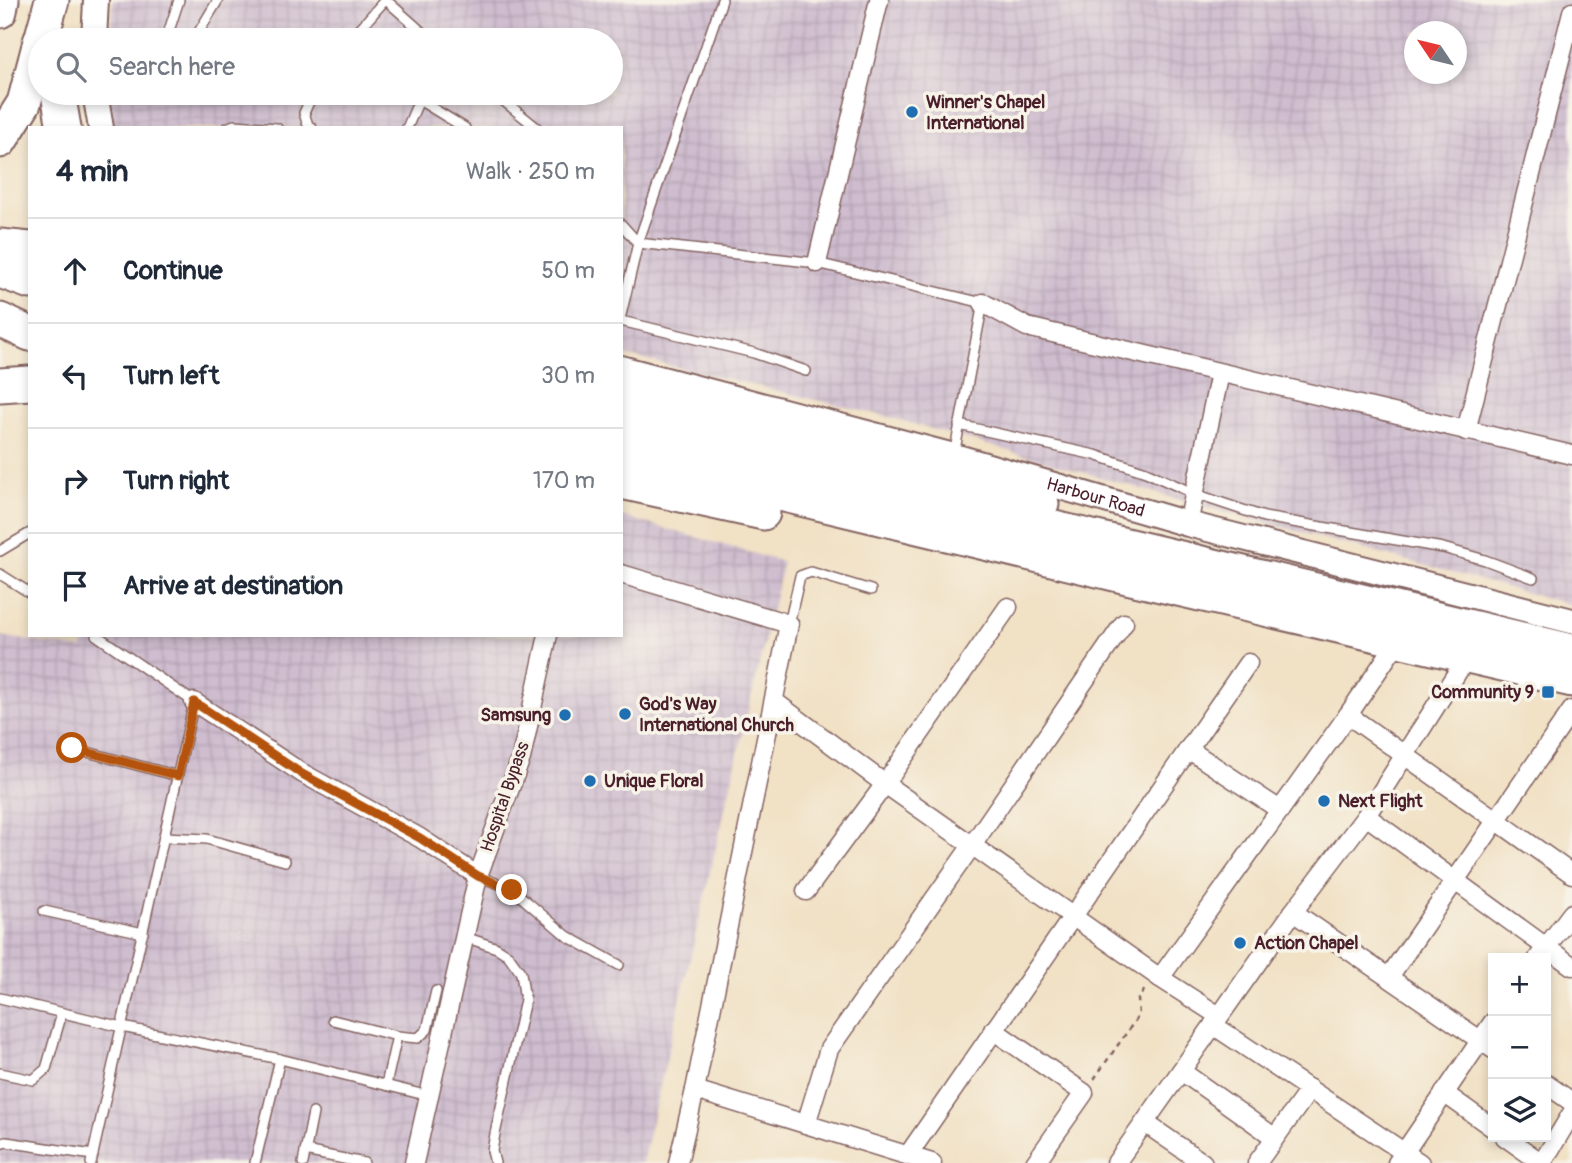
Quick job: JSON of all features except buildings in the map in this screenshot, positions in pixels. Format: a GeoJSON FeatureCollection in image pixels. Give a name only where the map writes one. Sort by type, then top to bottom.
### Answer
{"type":"FeatureCollection","features":[{"type":"Feature","properties":{"kind":"highway"},"geometry":{"type":"LineString","coordinates":[[0,11],[2,0]]}},
{"type":"Feature","properties":{"kind":"highway"},"geometry":{"type":"LineString","coordinates":[[44,28],[52,0]]}},
{"type":"Feature","properties":{"kind":"highway"},"geometry":{"type":"LineString","coordinates":[[56,28],[57,0]]}},
{"type":"Feature","properties":{"kind":"highway"},"geometry":{"type":"LineString","coordinates":[[0,141],[24,103],[28,88]]}},
{"type":"Feature","properties":{"kind":"highway"},"geometry":{"type":"LineString","coordinates":[[60,105],[64,126]]}},
{"type":"Feature","properties":{"kind":"highway"},"geometry":{"type":"LineString","coordinates":[[0,246],[28,248]]}},
{"type":"Feature","properties":{"kind":"highway"},"geometry":{"type":"LineString","coordinates":[[0,271],[28,281]]}},
{"type":"Feature","properties":{"kind":"highway"},"geometry":{"type":"LineString","coordinates":[[0,294],[28,304]]}},
{"type":"Feature","properties":{"kind":"highway"},"geometry":{"type":"LineString","coordinates":[[0,320],[28,333]]}},
{"type":"Feature","properties":{"kind":"highway"},"geometry":{"type":"LineString","coordinates":[[0,385],[28,383]]}},
{"type":"Feature","properties":{"kind":"highway"},"geometry":{"type":"LineString","coordinates":[[623,393],[867,455],[1139,532],[1183,548],[1229,570]]}},
{"type":"Feature","properties":{"kind":"highway"},"geometry":{"type":"LineString","coordinates":[[623,426],[748,471],[1034,554],[1572,680]]}},
{"type":"Feature","properties":{"kind":"highway"},"geometry":{"type":"LineString","coordinates":[[623,456],[748,471],[1229,570],[1572,652]]}},
{"type":"Feature","properties":{"kind":"highway"},"geometry":{"type":"LineString","coordinates":[[623,482],[931,548],[1006,555],[1034,554]]}},
{"type":"Feature","properties":{"kind":"street"},"geometry":{"type":"LineString","coordinates":[[95,28],[96,0]]}},
{"type":"Feature","properties":{"kind":"street"},"geometry":{"type":"LineString","coordinates":[[817,263],[879,0]]}},
{"type":"Feature","properties":{"kind":"street"},"geometry":{"type":"LineString","coordinates":[[1466,431],[1572,12]]}},
{"type":"Feature","properties":{"kind":"street"},"geometry":{"type":"LineString","coordinates":[[97,105],[101,126]]}},
{"type":"Feature","properties":{"kind":"street"},"geometry":{"type":"LineString","coordinates":[[983,303],[1027,327],[1572,455]]}},
{"type":"Feature","properties":{"kind":"street","name":"Harbour Road"},"geometry":{"type":"LineString","coordinates":[[623,369],[954,456],[1188,524],[1572,621]]}},
{"type":"Feature","properties":{"kind":"street"},"geometry":{"type":"LineString","coordinates":[[1188,524],[1220,373]]}},
{"type":"Feature","properties":{"kind":"street"},"geometry":{"type":"LineString","coordinates":[[623,575],[789,624],[678,1163]]}},
{"type":"Feature","properties":{"kind":"street"},"geometry":{"type":"LineString","coordinates":[[806,891],[885,784],[1008,607]]}},
{"type":"Feature","properties":{"kind":"street"},"geometry":{"type":"LineString","coordinates":[[806,1124],[828,1049],[1124,624]]}},
{"type":"Feature","properties":{"kind":"street","name":"Hospital Bypass"},"geometry":{"type":"LineString","coordinates":[[414,1163],[429,1096],[439,1018],[465,937],[478,876],[521,758],[548,637]]}},
{"type":"Feature","properties":{"kind":"street"},"geometry":{"type":"LineString","coordinates":[[1160,978],[1398,641]]}},
{"type":"Feature","properties":{"kind":"street"},"geometry":{"type":"LineString","coordinates":[[1116,1163],[1293,912],[1366,816],[1467,657]]}},
{"type":"Feature","properties":{"kind":"street"},"geometry":{"type":"LineString","coordinates":[[908,1155],[1248,663]]}},
{"type":"Feature","properties":{"kind":"street"},"geometry":{"type":"LineString","coordinates":[[194,702],[302,774],[420,838],[478,876]]}},
{"type":"Feature","properties":{"kind":"street"},"geometry":{"type":"LineString","coordinates":[[775,702],[885,784],[1160,978],[1400,1158],[1420,1163]]}},
{"type":"Feature","properties":{"kind":"street"},"geometry":{"type":"LineString","coordinates":[[1389,977],[1572,710]]}},
{"type":"Feature","properties":{"kind":"street"},"geometry":{"type":"LineString","coordinates":[[1348,715],[1572,874]]}},
{"type":"Feature","properties":{"kind":"street"},"geometry":{"type":"LineString","coordinates":[[1188,749],[1280,810]]}},
{"type":"Feature","properties":{"kind":"street"},"geometry":{"type":"LineString","coordinates":[[1366,816],[1456,881],[1542,953],[1572,913]]}},
{"type":"Feature","properties":{"kind":"street"},"geometry":{"type":"LineString","coordinates":[[1293,912],[1487,1044],[1444,1093],[1400,1158]]}},
{"type":"Feature","properties":{"kind":"street"},"geometry":{"type":"LineString","coordinates":[[1551,957],[1572,966]]}},
{"type":"Feature","properties":{"kind":"street"},"geometry":{"type":"LineString","coordinates":[[993,1030],[1084,1093],[1035,1163]]}},
{"type":"Feature","properties":{"kind":"street"},"geometry":{"type":"LineString","coordinates":[[1181,1070],[1274,1137]]}},
{"type":"Feature","properties":{"kind":"street"},"geometry":{"type":"LineString","coordinates":[[1551,1087],[1572,1102]]}},
{"type":"Feature","properties":{"kind":"street"},"geometry":{"type":"LineString","coordinates":[[1257,1163],[1310,1089]]}},
{"type":"Feature","properties":{"kind":"street"},"geometry":{"type":"LineString","coordinates":[[695,1090],[932,1163]]}},
{"type":"Feature","properties":{"kind":"street"},"geometry":{"type":"LineString","coordinates":[[1444,1093],[1488,1124]]}},
{"type":"Feature","properties":{"kind":"street"},"geometry":{"type":"LineString","coordinates":[[1512,1142],[1542,1163],[1572,1113]]}},
{"type":"Feature","properties":{"kind":"street"},"geometry":{"type":"LineString","coordinates":[[1145,1123],[1202,1163]]}},
{"type":"Feature","properties":{"kind":"lane"},"geometry":{"type":"LineString","coordinates":[[170,28],[179,0]]}},
{"type":"Feature","properties":{"kind":"lane"},"geometry":{"type":"LineString","coordinates":[[201,28],[218,0]]}},
{"type":"Feature","properties":{"kind":"lane"},"geometry":{"type":"LineString","coordinates":[[361,28],[386,0],[418,28]]}},
{"type":"Feature","properties":{"kind":"lane"},"geometry":{"type":"LineString","coordinates":[[623,307],[638,243],[722,0]]}},
{"type":"Feature","properties":{"kind":"lane"},"geometry":{"type":"LineString","coordinates":[[308,105],[304,113],[309,126]]}},
{"type":"Feature","properties":{"kind":"lane"},"geometry":{"type":"LineString","coordinates":[[408,126],[417,105]]}},
{"type":"Feature","properties":{"kind":"lane"},"geometry":{"type":"LineString","coordinates":[[434,105],[462,126]]}},
{"type":"Feature","properties":{"kind":"lane"},"geometry":{"type":"LineString","coordinates":[[508,105],[534,126]]}},
{"type":"Feature","properties":{"kind":"lane"},"geometry":{"type":"LineString","coordinates":[[623,226],[638,243],[817,263],[983,303],[954,456]]}},
{"type":"Feature","properties":{"kind":"lane"},"geometry":{"type":"LineString","coordinates":[[623,321],[754,353],[806,371]]}},
{"type":"Feature","properties":{"kind":"lane"},"geometry":{"type":"LineString","coordinates":[[960,425],[1095,455],[1146,472],[1195,494],[1264,517],[1443,548],[1533,578]]}},
{"type":"Feature","properties":{"kind":"lane"},"geometry":{"type":"LineString","coordinates":[[0,551],[28,534]]}},
{"type":"Feature","properties":{"kind":"lane"},"geometry":{"type":"LineString","coordinates":[[789,624],[800,576],[811,572],[871,590]]}},
{"type":"Feature","properties":{"kind":"lane"},"geometry":{"type":"LineString","coordinates":[[0,574],[28,592]]}},
{"type":"Feature","properties":{"kind":"lane"},"geometry":{"type":"LineString","coordinates":[[0,1144],[6,1142],[92,1159],[194,702],[99,637]]}},
{"type":"Feature","properties":{"kind":"lane"},"geometry":{"type":"LineString","coordinates":[[72,748],[178,776]]}},
{"type":"Feature","properties":{"kind":"lane"},"geometry":{"type":"LineString","coordinates":[[164,837],[207,839],[285,861]]}},
{"type":"Feature","properties":{"kind":"lane"},"geometry":{"type":"LineString","coordinates":[[478,876],[512,890],[567,936],[619,965]]}},
{"type":"Feature","properties":{"kind":"lane"},"geometry":{"type":"LineString","coordinates":[[44,911],[143,933]]}},
{"type":"Feature","properties":{"kind":"lane"},"geometry":{"type":"LineString","coordinates":[[465,937],[497,948],[508,955],[521,973],[525,1000],[495,1134],[492,1151],[495,1163]]}},
{"type":"Feature","properties":{"kind":"lane"},"geometry":{"type":"LineString","coordinates":[[333,1020],[397,1036],[422,1036],[439,1018],[436,991]]}},
{"type":"Feature","properties":{"kind":"lane"},"geometry":{"type":"LineString","coordinates":[[0,998],[122,1027],[280,1059],[429,1096]]}},
{"type":"Feature","properties":{"kind":"lane"},"geometry":{"type":"LineString","coordinates":[[0,1073],[33,1080],[41,1074],[46,1069],[62,1013]]}},
{"type":"Feature","properties":{"kind":"lane"},"geometry":{"type":"LineString","coordinates":[[386,1085],[397,1036]]}},
{"type":"Feature","properties":{"kind":"lane"},"geometry":{"type":"LineString","coordinates":[[256,1163],[280,1059]]}},
{"type":"Feature","properties":{"kind":"lane"},"geometry":{"type":"LineString","coordinates":[[303,1163],[313,1112]]}},
{"type":"Feature","properties":{"kind":"lane"},"geometry":{"type":"LineString","coordinates":[[306,1151],[364,1163]]}},
{"type":"Feature","properties":{"kind":"path"},"geometry":{"type":"LineString","coordinates":[[1084,1093],[1139,1015],[1138,999],[1144,989],[1160,978]]}},
{"type":"Feature","properties":{"kind":"shaded area"},"geometry":{"type":"Polygon","coordinates":[[[113,0],[1572,0],[1572,605],[1177,499],[893,418],[623,354],[623,126],[112,126],[110,105],[623,105],[623,28],[111,28],[113,0]]]}},
{"type":"Feature","properties":{"kind":"shaded area"},"geometry":{"type":"Polygon","coordinates":[[[623,517],[783,562],[642,1163],[0,1163],[0,636],[82,649],[87,637],[623,637],[623,517]]]}},
{"type":"Feature","properties":{"kind":"place","name":"Winner's Chapel International"},"geometry":{"type":"Point","coordinates":[912,112]}},
{"type":"Feature","properties":{"kind":"place","name":"Community 9"},"geometry":{"type":"Point","coordinates":[1548,692]}},
{"type":"Feature","properties":{"kind":"place","name":"God's Way International Church"},"geometry":{"type":"Point","coordinates":[625,714]}},
{"type":"Feature","properties":{"kind":"place","name":"Samsung"},"geometry":{"type":"Point","coordinates":[565,715]}},
{"type":"Feature","properties":{"kind":"place","name":"Unique Floral"},"geometry":{"type":"Point","coordinates":[590,781]}},
{"type":"Feature","properties":{"kind":"place","name":"Next Flight"},"geometry":{"type":"Point","coordinates":[1324,801]}},
{"type":"Feature","properties":{"kind":"place","name":"Action Chapel"},"geometry":{"type":"Point","coordinates":[1240,943]}},
{"type":"Feature","properties":{"kind":"route"},"geometry":{"type":"LineString","coordinates":[[72,748],[178,776],[194,702],[302,774],[420,838],[478,876],[512,890]]}}]}
